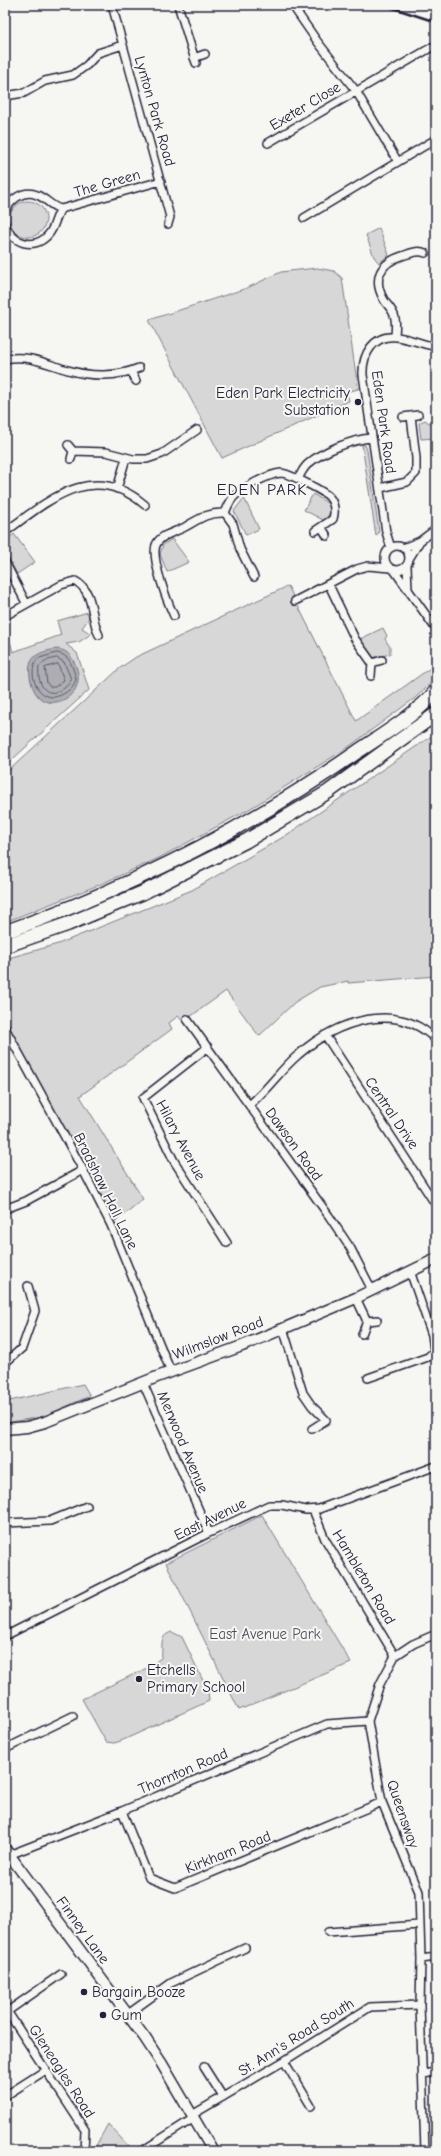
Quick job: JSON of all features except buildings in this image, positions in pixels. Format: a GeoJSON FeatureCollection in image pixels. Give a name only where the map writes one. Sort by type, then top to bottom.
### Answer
{"type":"FeatureCollection","features":[{"type":"Feature","properties":{"kind":"highway"},"geometry":{"type":"LineString","coordinates":[[5,932],[63,910],[136,879],[240,827],[321,777],[413,711],[436,691]]}},
{"type":"Feature","properties":{"kind":"highway"},"geometry":{"type":"LineString","coordinates":[[5,946],[68,924],[142,893],[246,841],[328,792],[436,714]]}},
{"type":"Feature","properties":{"kind":"main road","name":"Wilmslow Road"},"geometry":{"type":"LineString","coordinates":[[5,1429],[27,1427],[45,1422],[356,1298],[436,1259]]}},
{"type":"Feature","properties":{"kind":"main road","name":"Finney Lane"},"geometry":{"type":"LineString","coordinates":[[7,1852],[128,2014],[162,2064],[213,2151]]}},
{"type":"Feature","properties":{"kind":"street","name":"Lynton Park Road"},"geometry":{"type":"LineString","coordinates":[[112,5],[170,217],[168,224]]}},
{"type":"Feature","properties":{"kind":"street"},"geometry":{"type":"LineString","coordinates":[[178,5],[195,60],[205,54]]}},
{"type":"Feature","properties":{"kind":"street"},"geometry":{"type":"LineString","coordinates":[[292,5],[317,42],[356,91],[398,162]]}},
{"type":"Feature","properties":{"kind":"street"},"geometry":{"type":"LineString","coordinates":[[5,96],[24,93],[45,81],[72,75],[87,65],[98,53],[123,45]]}},
{"type":"Feature","properties":{"kind":"street","name":"Exeter Close"},"geometry":{"type":"LineString","coordinates":[[268,143],[432,47]]}},
{"type":"Feature","properties":{"kind":"street"},"geometry":{"type":"LineString","coordinates":[[304,218],[436,139]]}},
{"type":"Feature","properties":{"kind":"street","name":"The Green"},"geometry":{"type":"LineString","coordinates":[[5,212],[13,200],[28,193],[36,194],[55,208],[61,210],[161,182]]}},
{"type":"Feature","properties":{"kind":"street","name":"The Green"},"geometry":{"type":"LineString","coordinates":[[5,224],[12,237],[19,241],[35,243],[49,235],[54,219],[61,210]]}},
{"type":"Feature","properties":{"kind":"street"},"geometry":{"type":"LineString","coordinates":[[395,337],[395,318],[380,287],[381,270],[387,262],[418,252],[425,253]]}},
{"type":"Feature","properties":{"kind":"street","name":"Eden Park Road"},"geometry":{"type":"LineString","coordinates":[[391,548],[386,532],[363,375],[363,362],[366,352],[373,344],[385,338],[395,337],[436,347]]}},
{"type":"Feature","properties":{"kind":"street"},"geometry":{"type":"LineString","coordinates":[[5,359],[21,357],[36,358],[68,370],[90,375],[113,374],[139,368]]}},
{"type":"Feature","properties":{"kind":"street"},"geometry":{"type":"LineString","coordinates":[[131,371],[136,381]]}},
{"type":"Feature","properties":{"kind":"street"},"geometry":{"type":"LineString","coordinates":[[380,488],[407,482],[416,472],[416,458],[411,416]]}},
{"type":"Feature","properties":{"kind":"street"},"geometry":{"type":"LineString","coordinates":[[71,452],[106,452],[126,458],[147,459],[157,456],[197,429]]}},
{"type":"Feature","properties":{"kind":"street"},"geometry":{"type":"LineString","coordinates":[[298,480],[306,466],[315,459],[356,440],[372,438]]}},
{"type":"Feature","properties":{"kind":"street"},"geometry":{"type":"LineString","coordinates":[[117,489],[126,458]]}},
{"type":"Feature","properties":{"kind":"street"},"geometry":{"type":"LineString","coordinates":[[224,513],[236,495],[259,481],[281,473],[323,492],[331,500],[334,510],[333,519],[319,530],[327,536]]}},
{"type":"Feature","properties":{"kind":"street"},"geometry":{"type":"LineString","coordinates":[[5,532],[53,498],[72,488],[91,485],[117,489],[131,494],[145,505]]}},
{"type":"Feature","properties":{"kind":"street"},"geometry":{"type":"LineString","coordinates":[[224,513],[233,524],[246,569],[254,577]]}},
{"type":"Feature","properties":{"kind":"street"},"geometry":{"type":"LineString","coordinates":[[174,616],[172,603],[154,558],[154,550],[157,543],[166,536],[205,515],[224,513]]}},
{"type":"Feature","properties":{"kind":"street"},"geometry":{"type":"LineString","coordinates":[[403,548],[420,541],[436,529]]}},
{"type":"Feature","properties":{"kind":"street"},"geometry":{"type":"LineString","coordinates":[[368,566],[401,570],[408,562],[420,541]]}},
{"type":"Feature","properties":{"kind":"street"},"geometry":{"type":"LineString","coordinates":[[295,601],[328,585],[348,573],[368,566],[385,556],[391,548],[398,546],[403,548],[408,553],[408,589]]}},
{"type":"Feature","properties":{"kind":"street"},"geometry":{"type":"LineString","coordinates":[[385,556],[386,563],[408,589],[436,629]]}},
{"type":"Feature","properties":{"kind":"street"},"geometry":{"type":"LineString","coordinates":[[5,562],[26,603]]}},
{"type":"Feature","properties":{"kind":"street"},"geometry":{"type":"LineString","coordinates":[[5,616],[26,603],[66,583],[75,582],[86,591],[94,625],[99,635]]}},
{"type":"Feature","properties":{"kind":"street"},"geometry":{"type":"LineString","coordinates":[[328,585],[355,639],[372,663],[371,676]]}},
{"type":"Feature","properties":{"kind":"street"},"geometry":{"type":"LineString","coordinates":[[427,615],[436,618]]}},
{"type":"Feature","properties":{"kind":"street"},"geometry":{"type":"LineString","coordinates":[[372,663],[382,660]]}},
{"type":"Feature","properties":{"kind":"street"},"geometry":{"type":"LineString","coordinates":[[249,1105],[261,1095],[278,1074],[298,1055],[325,1036],[352,1022],[389,1018],[416,1026],[436,1040]]}},
{"type":"Feature","properties":{"kind":"street","name":"Dawson Road"},"geometry":{"type":"LineString","coordinates":[[187,1019],[329,1216],[351,1249],[372,1290]]}},
{"type":"Feature","properties":{"kind":"street","name":"Bradshaw Hall Lane"},"geometry":{"type":"LineString","coordinates":[[5,1028],[83,1170],[111,1225],[171,1372]]}},
{"type":"Feature","properties":{"kind":"street","name":"Central Drive"},"geometry":{"type":"LineString","coordinates":[[325,1036],[436,1205]]}},
{"type":"Feature","properties":{"kind":"street","name":"Hilary Avenue"},"geometry":{"type":"LineString","coordinates":[[208,1047],[143,1098],[174,1161],[227,1243]]}},
{"type":"Feature","properties":{"kind":"street"},"geometry":{"type":"LineString","coordinates":[[5,1209],[26,1201],[83,1170]]}},
{"type":"Feature","properties":{"kind":"street"},"geometry":{"type":"LineString","coordinates":[[368,1378],[428,1357],[434,1351],[432,1335],[410,1271]]}},
{"type":"Feature","properties":{"kind":"street"},"geometry":{"type":"LineString","coordinates":[[5,1363],[22,1348],[35,1311],[28,1286]]}},
{"type":"Feature","properties":{"kind":"street"},"geometry":{"type":"LineString","coordinates":[[356,1298],[367,1322],[362,1334]]}},
{"type":"Feature","properties":{"kind":"street"},"geometry":{"type":"LineString","coordinates":[[367,1322],[377,1320]]}},
{"type":"Feature","properties":{"kind":"street"},"geometry":{"type":"LineString","coordinates":[[283,1328],[303,1393],[312,1406],[326,1420],[312,1429]]}},
{"type":"Feature","properties":{"kind":"street","name":"Merwood Avenue"},"geometry":{"type":"LineString","coordinates":[[143,1383],[209,1533]]}},
{"type":"Feature","properties":{"kind":"street","name":"East Avenue"},"geometry":{"type":"LineString","coordinates":[[5,1636],[209,1533],[269,1506],[282,1505],[314,1510],[324,1508],[436,1466]]}},
{"type":"Feature","properties":{"kind":"street"},"geometry":{"type":"LineString","coordinates":[[5,1523],[50,1521],[87,1506]]}},
{"type":"Feature","properties":{"kind":"street","name":"Hambleton Road"},"geometry":{"type":"LineString","coordinates":[[314,1510],[325,1539],[395,1656]]}},
{"type":"Feature","properties":{"kind":"street","name":"Queensway"},"geometry":{"type":"LineString","coordinates":[[426,2151],[420,2005],[422,1959],[419,1925],[419,1892],[382,1802],[368,1721],[380,1684],[395,1656],[417,1642],[436,1634]]}},
{"type":"Feature","properties":{"kind":"street"},"geometry":{"type":"LineString","coordinates":[[5,1749],[73,1716]]}},
{"type":"Feature","properties":{"kind":"street","name":"Thornton Road"},"geometry":{"type":"LineString","coordinates":[[7,1852],[122,1811],[327,1724],[368,1721]]}},
{"type":"Feature","properties":{"kind":"street","name":"Kirkham Road"},"geometry":{"type":"LineString","coordinates":[[122,1811],[149,1878],[175,1888],[382,1802]]}},
{"type":"Feature","properties":{"kind":"street"},"geometry":{"type":"LineString","coordinates":[[328,1932],[419,1925]]}},
{"type":"Feature","properties":{"kind":"street"},"geometry":{"type":"LineString","coordinates":[[128,2014],[171,1982],[244,1948]]}},
{"type":"Feature","properties":{"kind":"street"},"geometry":{"type":"LineString","coordinates":[[422,1959],[436,1957]]}},
{"type":"Feature","properties":{"kind":"street"},"geometry":{"type":"LineString","coordinates":[[7,2010],[52,1987],[61,1974]]}},
{"type":"Feature","properties":{"kind":"street","name":"St. Ann's Road South"},"geometry":{"type":"LineString","coordinates":[[142,2151],[223,2097],[370,2007],[420,2005]]}},
{"type":"Feature","properties":{"kind":"street","name":"Gleneagles Road"},"geometry":{"type":"LineString","coordinates":[[7,2010],[86,2130],[84,2151]]}},
{"type":"Feature","properties":{"kind":"street"},"geometry":{"type":"LineString","coordinates":[[284,2061],[311,2106]]}},
{"type":"Feature","properties":{"kind":"street"},"geometry":{"type":"LineString","coordinates":[[204,2067],[223,2097]]}},
{"type":"Feature","properties":{"kind":"street"},"geometry":{"type":"LineString","coordinates":[[5,2096],[46,2070]]}},
{"type":"Feature","properties":{"kind":"street"},"geometry":{"type":"LineString","coordinates":[[423,2074],[436,2072]]}},
{"type":"Feature","properties":{"kind":"street"},"geometry":{"type":"LineString","coordinates":[[426,2151],[436,2149]]}},
{"type":"Feature","properties":{"kind":"green space"},"geometry":{"type":"Polygon","coordinates":[[[31,201],[41,206],[45,212],[45,226],[41,232],[35,236],[25,237],[15,232],[11,226],[10,216],[15,206],[21,202],[31,201]]]}},
{"type":"Feature","properties":{"kind":"green space"},"geometry":{"type":"Polygon","coordinates":[[[379,228],[389,255],[379,263],[374,257],[366,235],[379,228]]]}},
{"type":"Feature","properties":{"kind":"green space"},"geometry":{"type":"Polygon","coordinates":[[[317,268],[334,271],[342,278],[358,389],[347,392],[349,401],[222,458],[149,320],[247,288],[281,272],[317,268]]]}},
{"type":"Feature","properties":{"kind":"green space"},"geometry":{"type":"Polygon","coordinates":[[[425,420],[429,423],[436,422],[436,438],[421,439],[419,423],[425,420]]]}},
{"type":"Feature","properties":{"kind":"green space"},"geometry":{"type":"Polygon","coordinates":[[[362,445],[365,445],[367,450],[379,532],[376,536],[362,445]]]}},
{"type":"Feature","properties":{"kind":"green space"},"geometry":{"type":"Polygon","coordinates":[[[313,494],[329,504],[330,512],[325,521],[304,510],[313,494]]]}},
{"type":"Feature","properties":{"kind":"green space"},"geometry":{"type":"Polygon","coordinates":[[[244,498],[259,529],[246,535],[234,511],[244,498]]]}},
{"type":"Feature","properties":{"kind":"green space"},"geometry":{"type":"Polygon","coordinates":[[[14,534],[35,562],[17,574],[5,552],[5,541],[14,534]]]}},
{"type":"Feature","properties":{"kind":"green space"},"geometry":{"type":"Polygon","coordinates":[[[172,539],[189,562],[167,572],[160,554],[163,545],[172,539]]]}},
{"type":"Feature","properties":{"kind":"green space"},"geometry":{"type":"Polygon","coordinates":[[[288,586],[356,721],[433,666],[436,666],[436,677],[415,698],[347,748],[251,808],[159,858],[101,884],[5,922],[5,774],[120,668],[136,657],[288,586]]]}},
{"type":"Feature","properties":{"kind":"green space"},"geometry":{"type":"Polygon","coordinates":[[[88,612],[89,618],[82,628],[91,634],[79,642],[66,644],[77,653],[89,690],[5,766],[5,623],[13,652],[61,635],[57,621],[88,612]]]}},
{"type":"Feature","properties":{"kind":"green space"},"geometry":{"type":"Polygon","coordinates":[[[383,628],[387,636],[385,639],[390,647],[390,654],[374,658],[360,639],[383,628]]]}},
{"type":"Feature","properties":{"kind":"green space"},"geometry":{"type":"Polygon","coordinates":[[[436,733],[436,976],[348,983],[348,981],[320,987],[295,1002],[259,1036],[226,991],[183,1022],[178,1016],[169,1023],[172,1029],[80,1096],[143,1199],[116,1221],[5,1026],[5,959],[58,944],[192,890],[285,836],[436,733]]]}},
{"type":"Feature","properties":{"kind":"green space"},"geometry":{"type":"Polygon","coordinates":[[[83,1384],[90,1396],[42,1417],[5,1423],[5,1402],[83,1384]]]}},
{"type":"Feature","properties":{"kind":"green space","name":"East Avenue Park"},"geometry":{"type":"Polygon","coordinates":[[[262,1515],[351,1663],[239,1710],[166,1563],[262,1515]]]}},
{"type":"Feature","properties":{"kind":"green space"},"geometry":{"type":"Polygon","coordinates":[[[172,1632],[182,1637],[208,1691],[209,1701],[121,1741],[114,1743],[106,1742],[82,1699],[147,1668],[161,1658],[164,1636],[172,1632]]]}},
{"type":"Feature","properties":{"kind":"green space"},"geometry":{"type":"Polygon","coordinates":[[[108,2124],[133,2151],[93,2151],[108,2124]]]}},
{"type":"Feature","properties":{"kind":"water"},"geometry":{"type":"Polygon","coordinates":[[[57,649],[65,651],[73,660],[78,672],[78,682],[74,691],[68,697],[60,701],[51,702],[43,700],[33,689],[30,677],[30,664],[35,656],[57,649]]]}},
{"type":"Feature","properties":{"kind":"railway"},"geometry":{"type":"LineString","coordinates":[[384,5],[436,22]]}},
{"type":"Feature","properties":{"kind":"place","name":"Eden Park Electricity Substation"},"geometry":{"type":"Point","coordinates":[358,402]}},
{"type":"Feature","properties":{"kind":"place","name":"Etchells Primary School"},"geometry":{"type":"Point","coordinates":[139,1679]}},
{"type":"Feature","properties":{"kind":"place","name":"Bargain Booze"},"geometry":{"type":"Point","coordinates":[84,1992]}},
{"type":"Feature","properties":{"kind":"place","name":"Gum"},"geometry":{"type":"Point","coordinates":[103,2015]}},
{"type":"Feature","properties":{"kind":"district","name":"EDEN PARK"},"geometry":{"type":"Point","coordinates":[262,489]}}]}
